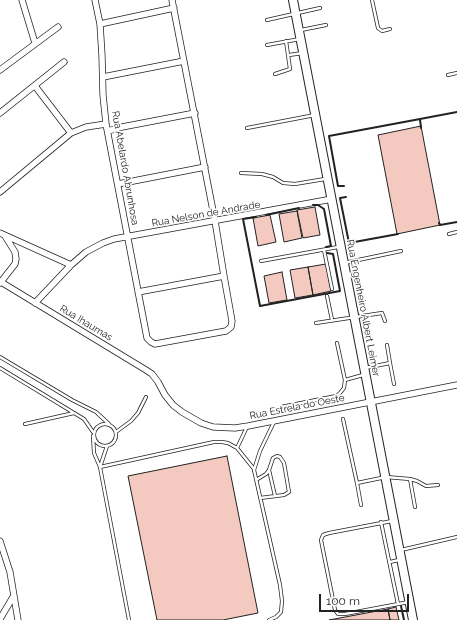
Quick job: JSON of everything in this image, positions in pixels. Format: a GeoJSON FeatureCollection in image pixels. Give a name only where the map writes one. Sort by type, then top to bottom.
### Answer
{"type":"FeatureCollection","features":[{"type":"Feature","properties":{"kind":"street"},"geometry":{"type":"LineString","coordinates":[[22,0],[35,43]]}},
{"type":"Feature","properties":{"kind":"street","name":"Rua Abelardo Abrunhosa"},"geometry":{"type":"LineString","coordinates":[[95,0],[100,24],[103,95],[106,124],[147,338],[155,344],[229,329],[232,321],[224,276]]}},
{"type":"Feature","properties":{"kind":"street"},"geometry":{"type":"LineString","coordinates":[[138,292],[224,276],[195,113],[172,0]]}},
{"type":"Feature","properties":{"kind":"street","name":"Rua Engenheiro Albert Leimer"},"geometry":{"type":"LineString","coordinates":[[293,0],[413,620]]}},
{"type":"Feature","properties":{"kind":"street"},"geometry":{"type":"LineString","coordinates":[[100,24],[174,8]]}},
{"type":"Feature","properties":{"kind":"street"},"geometry":{"type":"LineString","coordinates":[[0,70],[58,27]]}},
{"type":"Feature","properties":{"kind":"street"},"geometry":{"type":"LineString","coordinates":[[103,77],[184,61]]}},
{"type":"Feature","properties":{"kind":"street"},"geometry":{"type":"LineString","coordinates":[[0,114],[64,62]]}},
{"type":"Feature","properties":{"kind":"street"},"geometry":{"type":"LineString","coordinates":[[35,86],[71,133]]}},
{"type":"Feature","properties":{"kind":"street"},"geometry":{"type":"LineString","coordinates":[[108,131],[122,126],[195,113]]}},
{"type":"Feature","properties":{"kind":"street"},"geometry":{"type":"LineString","coordinates":[[0,192],[71,133],[86,127],[106,124]]}},
{"type":"Feature","properties":{"kind":"street"},"geometry":{"type":"LineString","coordinates":[[118,184],[205,167]]}},
{"type":"Feature","properties":{"kind":"street","name":"Rua Nelson de Andrade"},"geometry":{"type":"LineString","coordinates":[[35,303],[71,265],[86,252],[108,241],[332,199]]}},
{"type":"Feature","properties":{"kind":"street"},"geometry":{"type":"LineString","coordinates":[[2,234],[71,265]]}},
{"type":"Feature","properties":{"kind":"street"},"geometry":{"type":"LineString","coordinates":[[0,282],[15,264],[16,260],[14,252],[2,234]]}},
{"type":"Feature","properties":{"kind":"street","name":"Rua Ihaumas"},"geometry":{"type":"LineString","coordinates":[[0,282],[146,370],[152,374],[158,382]]}},
{"type":"Feature","properties":{"kind":"street","name":"Rua Estrela do Oeste"},"geometry":{"type":"LineString","coordinates":[[158,382],[165,395],[173,405],[191,419],[223,428],[248,426],[457,385]]}},
{"type":"Feature","properties":{"kind":"street"},"geometry":{"type":"LineString","coordinates":[[0,541],[10,572],[18,620]]}},
{"type":"Feature","properties":{"kind":"street"},"geometry":{"type":"LineString","coordinates":[[0,618],[13,597]]}},
{"type":"Feature","properties":{"kind":"lane"},"geometry":{"type":"LineString","coordinates":[[372,0],[378,28],[382,31],[390,30]]}},
{"type":"Feature","properties":{"kind":"lane"},"geometry":{"type":"LineString","coordinates":[[267,20],[320,8]]}},
{"type":"Feature","properties":{"kind":"lane"},"geometry":{"type":"LineString","coordinates":[[267,45],[286,42],[326,25]]}},
{"type":"Feature","properties":{"kind":"lane"},"geometry":{"type":"LineString","coordinates":[[275,74],[290,69],[286,42]]}},
{"type":"Feature","properties":{"kind":"lane"},"geometry":{"type":"LineString","coordinates":[[289,55],[303,53]]}},
{"type":"Feature","properties":{"kind":"lane"},"geometry":{"type":"LineString","coordinates":[[448,75],[457,74]]}},
{"type":"Feature","properties":{"kind":"lane"},"geometry":{"type":"LineString","coordinates":[[247,128],[315,115]]}},
{"type":"Feature","properties":{"kind":"lane"},"geometry":{"type":"LineString","coordinates":[[241,173],[262,174],[283,182],[295,184],[328,178]]}},
{"type":"Feature","properties":{"kind":"lane"},"geometry":{"type":"LineString","coordinates":[[449,234],[457,232]]}},
{"type":"Feature","properties":{"kind":"lane"},"geometry":{"type":"LineString","coordinates":[[260,262],[341,246]]}},
{"type":"Feature","properties":{"kind":"lane"},"geometry":{"type":"LineString","coordinates":[[324,250],[332,289]]}},
{"type":"Feature","properties":{"kind":"lane"},"geometry":{"type":"LineString","coordinates":[[344,263],[401,251]]}},
{"type":"Feature","properties":{"kind":"lane"},"geometry":{"type":"LineString","coordinates":[[327,296],[332,320]]}},
{"type":"Feature","properties":{"kind":"lane"},"geometry":{"type":"LineString","coordinates":[[316,323],[382,313],[385,321]]}},
{"type":"Feature","properties":{"kind":"lane"},"geometry":{"type":"LineString","coordinates":[[281,407],[340,394],[344,388],[345,380],[338,343]]}},
{"type":"Feature","properties":{"kind":"lane"},"geometry":{"type":"LineString","coordinates":[[387,345],[394,384]]}},
{"type":"Feature","properties":{"kind":"lane"},"geometry":{"type":"LineString","coordinates":[[0,357],[72,400],[96,412],[113,427],[116,432],[115,441],[107,446],[101,446],[96,442],[84,419],[0,368]]}},
{"type":"Feature","properties":{"kind":"lane"},"geometry":{"type":"LineString","coordinates":[[345,380],[365,371],[390,363]]}},
{"type":"Feature","properties":{"kind":"lane"},"geometry":{"type":"LineString","coordinates":[[116,432],[131,421],[138,413],[146,397]]}},
{"type":"Feature","properties":{"kind":"lane"},"geometry":{"type":"LineString","coordinates":[[25,424],[74,413]]}},
{"type":"Feature","properties":{"kind":"lane"},"geometry":{"type":"LineString","coordinates":[[343,419],[361,505]]}},
{"type":"Feature","properties":{"kind":"lane"},"geometry":{"type":"LineString","coordinates":[[254,470],[260,451],[275,420]]}},
{"type":"Feature","properties":{"kind":"lane"},"geometry":{"type":"LineString","coordinates":[[109,424],[102,423],[96,426],[93,434],[94,453],[100,467],[129,620]]}},
{"type":"Feature","properties":{"kind":"lane"},"geometry":{"type":"LineString","coordinates":[[237,448],[248,426]]}},
{"type":"Feature","properties":{"kind":"lane"},"geometry":{"type":"LineString","coordinates":[[100,467],[214,442],[228,443],[237,448],[254,470],[280,585],[282,601],[281,612],[270,620]]}},
{"type":"Feature","properties":{"kind":"lane"},"geometry":{"type":"LineString","coordinates":[[100,467],[107,446]]}},
{"type":"Feature","properties":{"kind":"lane"},"geometry":{"type":"LineString","coordinates":[[256,480],[266,474],[273,458],[277,456],[280,457],[284,463],[289,492],[286,494],[260,498]]}},
{"type":"Feature","properties":{"kind":"lane"},"geometry":{"type":"LineString","coordinates":[[269,470],[275,496]]}},
{"type":"Feature","properties":{"kind":"lane"},"geometry":{"type":"LineString","coordinates":[[357,483],[386,477],[410,479],[426,486],[438,485]]}},
{"type":"Feature","properties":{"kind":"lane"},"geometry":{"type":"LineString","coordinates":[[410,479],[416,507]]}},
{"type":"Feature","properties":{"kind":"lane"},"geometry":{"type":"LineString","coordinates":[[394,520],[323,535],[322,540],[335,610],[338,614],[345,614],[410,602]]}},
{"type":"Feature","properties":{"kind":"lane"},"geometry":{"type":"LineString","coordinates":[[381,522],[398,604]]}},
{"type":"Feature","properties":{"kind":"lane"},"geometry":{"type":"LineString","coordinates":[[400,550],[457,538]]}},
{"type":"Feature","properties":{"kind":"lane"},"geometry":{"type":"LineString","coordinates":[[390,562],[402,560]]}},
{"type":"Feature","properties":{"kind":"building"},"geometry":{"type":"Polygon","coordinates":[[[421,126],[440,225],[397,234],[378,135],[421,126]]]}},
{"type":"Feature","properties":{"kind":"building"},"geometry":{"type":"Polygon","coordinates":[[[315,207],[320,235],[303,238],[297,210],[315,207]]]}},
{"type":"Feature","properties":{"kind":"building"},"geometry":{"type":"Polygon","coordinates":[[[297,211],[302,238],[284,242],[279,214],[297,211]]]}},
{"type":"Feature","properties":{"kind":"building"},"geometry":{"type":"Polygon","coordinates":[[[270,215],[276,242],[258,246],[253,218],[270,215]]]}},
{"type":"Feature","properties":{"kind":"building"},"geometry":{"type":"Polygon","coordinates":[[[326,264],[331,291],[313,295],[308,267],[326,264]]]}},
{"type":"Feature","properties":{"kind":"building"},"geometry":{"type":"Polygon","coordinates":[[[308,267],[313,295],[295,298],[290,270],[308,267]]]}},
{"type":"Feature","properties":{"kind":"building"},"geometry":{"type":"Polygon","coordinates":[[[282,272],[287,300],[269,303],[264,276],[282,272]]]}},
{"type":"Feature","properties":{"kind":"building"},"geometry":{"type":"Polygon","coordinates":[[[227,456],[258,613],[223,620],[157,620],[128,476],[227,456]]]}},
{"type":"Feature","properties":{"kind":"building"},"geometry":{"type":"Polygon","coordinates":[[[396,607],[399,620],[390,620],[388,609],[396,607]]]}},
{"type":"Feature","properties":{"kind":"building"},"geometry":{"type":"Polygon","coordinates":[[[388,609],[390,620],[329,620],[388,609]]]}},
{"type":"Feature","properties":{"kind":"wall"},"geometry":{"type":"LineString","coordinates":[[420,121],[420,119],[457,112]]}},
{"type":"Feature","properties":{"kind":"wall"},"geometry":{"type":"LineString","coordinates":[[344,186],[338,186],[329,136],[420,119],[421,128]]}},
{"type":"Feature","properties":{"kind":"wall"},"geometry":{"type":"LineString","coordinates":[[346,197],[340,198],[349,243],[398,234]]}},
{"type":"Feature","properties":{"kind":"wall"},"geometry":{"type":"LineString","coordinates":[[313,205],[318,205],[324,209],[331,246],[326,247]]}},
{"type":"Feature","properties":{"kind":"wall"},"geometry":{"type":"LineString","coordinates":[[266,215],[299,208]]}},
{"type":"Feature","properties":{"kind":"wall"},"geometry":{"type":"LineString","coordinates":[[256,217],[243,219],[260,306],[340,291],[333,254],[327,253]]}},
{"type":"Feature","properties":{"kind":"wall"},"geometry":{"type":"LineString","coordinates":[[439,223],[440,225],[457,222]]}},
{"type":"Feature","properties":{"kind":"wall"},"geometry":{"type":"LineString","coordinates":[[401,606],[404,620]]}}]}
